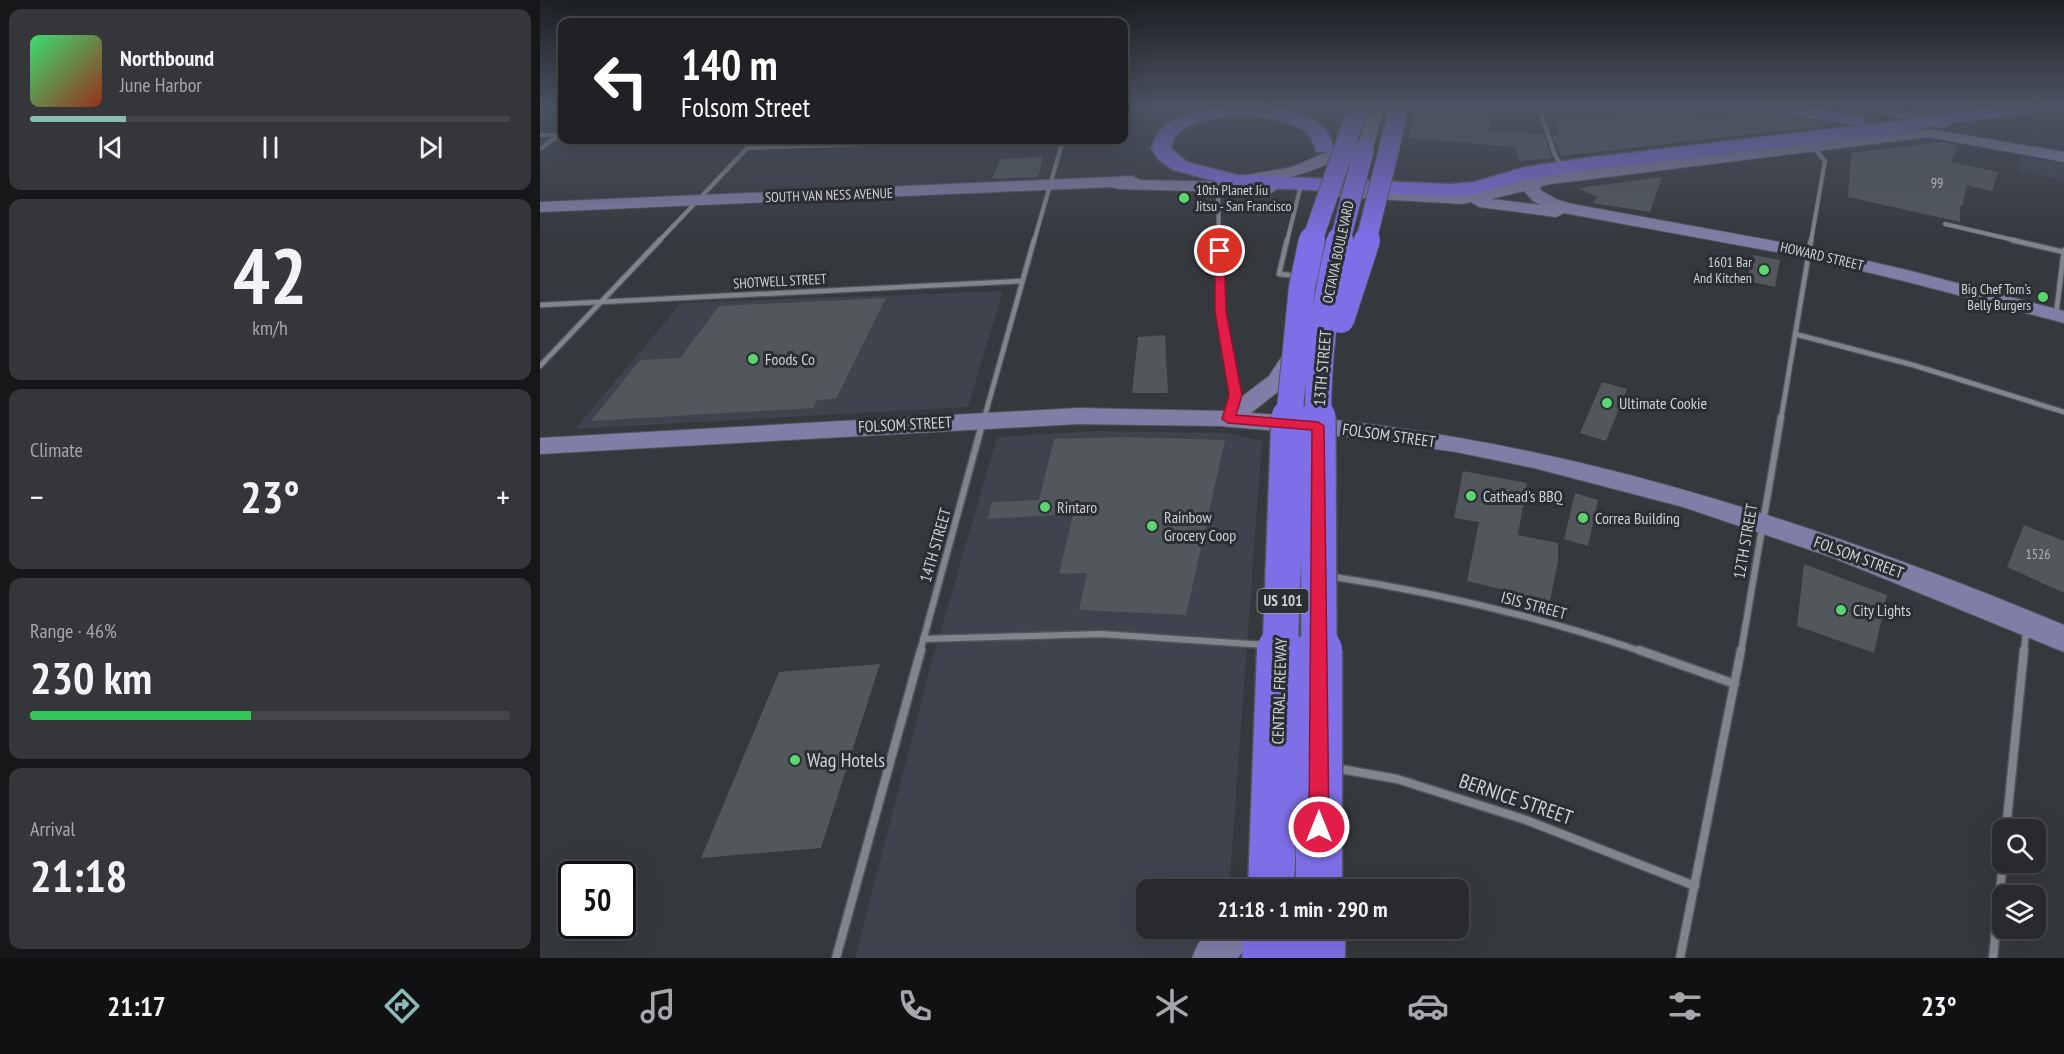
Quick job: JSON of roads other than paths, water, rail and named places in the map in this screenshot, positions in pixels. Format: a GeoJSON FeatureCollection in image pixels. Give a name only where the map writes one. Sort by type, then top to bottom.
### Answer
{"type":"FeatureCollection","features":[{"type":"Feature","properties":{"kind":"highway","name":"US 101"},"geometry":{"type":"LineString","coordinates":[[1162,150],[1171,161],[1180,166],[1228,183]]}},
{"type":"Feature","properties":{"kind":"highway","name":"US 101"},"geometry":{"type":"LineString","coordinates":[[1301,295],[1292,286],[1291,263],[1294,241],[1305,198],[1322,150]]}},
{"type":"Feature","properties":{"kind":"highway","name":"OCTAVIA BOULEVARD"},"geometry":{"type":"LineString","coordinates":[[1301,295],[1311,242],[1343,150]]}},
{"type":"Feature","properties":{"kind":"highway","name":"US 101"},"geometry":{"type":"LineString","coordinates":[[1319,879],[1307,417],[1371,226],[1382,150]]}},
{"type":"Feature","properties":{"kind":"highway","name":"SOUTH VAN NESS AVENUE"},"geometry":{"type":"LineString","coordinates":[[1228,183],[1434,193],[1476,188],[1525,173],[1578,170],[1624,159],[1716,150]]}},
{"type":"Feature","properties":{"kind":"highway","name":"CENTRAL FREEWAY"},"geometry":{"type":"LineString","coordinates":[[1269,879],[1288,428],[1301,295]]}},
{"type":"Feature","properties":{"kind":"highway","name":"CENTRAL FREEWAY"},"geometry":{"type":"LineString","coordinates":[[1267,939],[1267,958]]}},
{"type":"Feature","properties":{"kind":"highway"},"geometry":{"type":"LineString","coordinates":[[1319,939],[1319,958]]}},
{"type":"Feature","properties":{"kind":"main road","name":"13TH STREET"},"geometry":{"type":"LineString","coordinates":[[1269,879],[1278,646],[1307,417],[1322,354],[1330,287],[1354,188],[1368,150]]}},
{"type":"Feature","properties":{"kind":"main road","name":"SOUTH VAN NESS AVENUE"},"geometry":{"type":"LineString","coordinates":[[1434,193],[1477,197],[1578,170],[1737,150]]}},
{"type":"Feature","properties":{"kind":"main road"},"geometry":{"type":"LineString","coordinates":[[2032,150],[2064,157]]}},
{"type":"Feature","properties":{"kind":"main road"},"geometry":{"type":"LineString","coordinates":[[2034,150],[2038,151]]}},
{"type":"Feature","properties":{"kind":"main road"},"geometry":{"type":"LineString","coordinates":[[1228,183],[1307,168],[1325,162],[1341,151]]}},
{"type":"Feature","properties":{"kind":"main road","name":"13TH STREET"},"geometry":{"type":"LineString","coordinates":[[1319,879],[1319,575],[1307,417],[1294,355],[1310,240],[1341,151]]}},
{"type":"Feature","properties":{"kind":"main road"},"geometry":{"type":"LineString","coordinates":[[1363,161],[1391,177],[1434,193]]}},
{"type":"Feature","properties":{"kind":"main road","name":"HOWARD STREET"},"geometry":{"type":"LineString","coordinates":[[1534,182],[1532,191],[1536,198],[1577,211],[1696,230],[1809,253],[2060,316]]}},
{"type":"Feature","properties":{"kind":"main road","name":"SOUTH VAN NESS AVENUE"},"geometry":{"type":"LineString","coordinates":[[540,207],[1118,184],[1228,183],[1300,189],[1328,187]]}},
{"type":"Feature","properties":{"kind":"main road","name":"HOWARD STREET"},"geometry":{"type":"LineString","coordinates":[[1434,193],[1545,211],[1577,211]]}},
{"type":"Feature","properties":{"kind":"main road"},"geometry":{"type":"LineString","coordinates":[[1228,419],[1277,381],[1294,355]]}},
{"type":"Feature","properties":{"kind":"main road","name":"FOLSOM STREET"},"geometry":{"type":"LineString","coordinates":[[540,446],[983,420],[1120,416],[1228,419],[1307,417],[1540,461],[1654,490],[1763,523],[1882,565],[2064,639]]}},
{"type":"Feature","properties":{"kind":"main road"},"geometry":{"type":"LineString","coordinates":[[1212,958],[1227,939]]}},
{"type":"Feature","properties":{"kind":"street"},"geometry":{"type":"LineString","coordinates":[[540,366],[745,150]]}},
{"type":"Feature","properties":{"kind":"street","name":"14TH STREET"},"geometry":{"type":"LineString","coordinates":[[836,958],[983,420],[1060,150]]}},
{"type":"Feature","properties":{"kind":"street"},"geometry":{"type":"LineString","coordinates":[[1553,150],[1555,155],[1578,170]]}},
{"type":"Feature","properties":{"kind":"street","name":"12TH STREET"},"geometry":{"type":"LineString","coordinates":[[1680,958],[1735,684],[1763,523],[1825,161],[1819,150]]}},
{"type":"Feature","properties":{"kind":"street"},"geometry":{"type":"LineString","coordinates":[[1228,183],[1221,312],[1235,395],[1228,419]]}},
{"type":"Feature","properties":{"kind":"street"},"geometry":{"type":"LineString","coordinates":[[1300,189],[1279,274],[1301,295]]}},
{"type":"Feature","properties":{"kind":"street"},"geometry":{"type":"LineString","coordinates":[[1946,224],[2064,251],[2060,316]]}},
{"type":"Feature","properties":{"kind":"street","name":"SHOTWELL STREET"},"geometry":{"type":"LineString","coordinates":[[540,304],[1022,281]]}},
{"type":"Feature","properties":{"kind":"street"},"geometry":{"type":"LineString","coordinates":[[1795,334],[1913,365],[2064,412]]}},
{"type":"Feature","properties":{"kind":"street","name":"ISIS STREET"},"geometry":{"type":"LineString","coordinates":[[1319,575],[1399,586],[1524,615],[1624,645],[1735,684]]}},
{"type":"Feature","properties":{"kind":"street"},"geometry":{"type":"LineString","coordinates":[[2007,819],[2026,622]]}},
{"type":"Feature","properties":{"kind":"street"},"geometry":{"type":"LineString","coordinates":[[923,639],[1101,634],[1278,646]]}},
{"type":"Feature","properties":{"kind":"street","name":"BERNICE STREET"},"geometry":{"type":"LineString","coordinates":[[1319,765],[1397,779],[1462,798],[1588,842],[1695,886]]}},
{"type":"Feature","properties":{"kind":"street"},"geometry":{"type":"LineString","coordinates":[[1993,958],[2002,873]]}},
{"type":"Feature","properties":{"kind":"place","name":"10th Planet Jiu Jitsu - San Francisco"},"geometry":{"type":"Point","coordinates":[1184,198]}},
{"type":"Feature","properties":{"kind":"place","name":"1601 Bar And Kitchen"},"geometry":{"type":"Point","coordinates":[1764,270]}},
{"type":"Feature","properties":{"kind":"place","name":"Big Chef Tom's Belly Burgers"},"geometry":{"type":"Point","coordinates":[2043,297]}},
{"type":"Feature","properties":{"kind":"place","name":"Foods Co"},"geometry":{"type":"Point","coordinates":[753,359]}},
{"type":"Feature","properties":{"kind":"place","name":"Ultimate Cookie"},"geometry":{"type":"Point","coordinates":[1607,403]}},
{"type":"Feature","properties":{"kind":"place","name":"Cathead's BBQ"},"geometry":{"type":"Point","coordinates":[1471,496]}},
{"type":"Feature","properties":{"kind":"place","name":"Rintaro"},"geometry":{"type":"Point","coordinates":[1045,507]}},
{"type":"Feature","properties":{"kind":"place","name":"Correa Building"},"geometry":{"type":"Point","coordinates":[1583,518]}},
{"type":"Feature","properties":{"kind":"place","name":"Rainbow Grocery Coop"},"geometry":{"type":"Point","coordinates":[1152,526]}},
{"type":"Feature","properties":{"kind":"place","name":"City Lights"},"geometry":{"type":"Point","coordinates":[1841,610]}},
{"type":"Feature","properties":{"kind":"place","name":"Wag Hotels"},"geometry":{"type":"Point","coordinates":[795,760]}}]}
